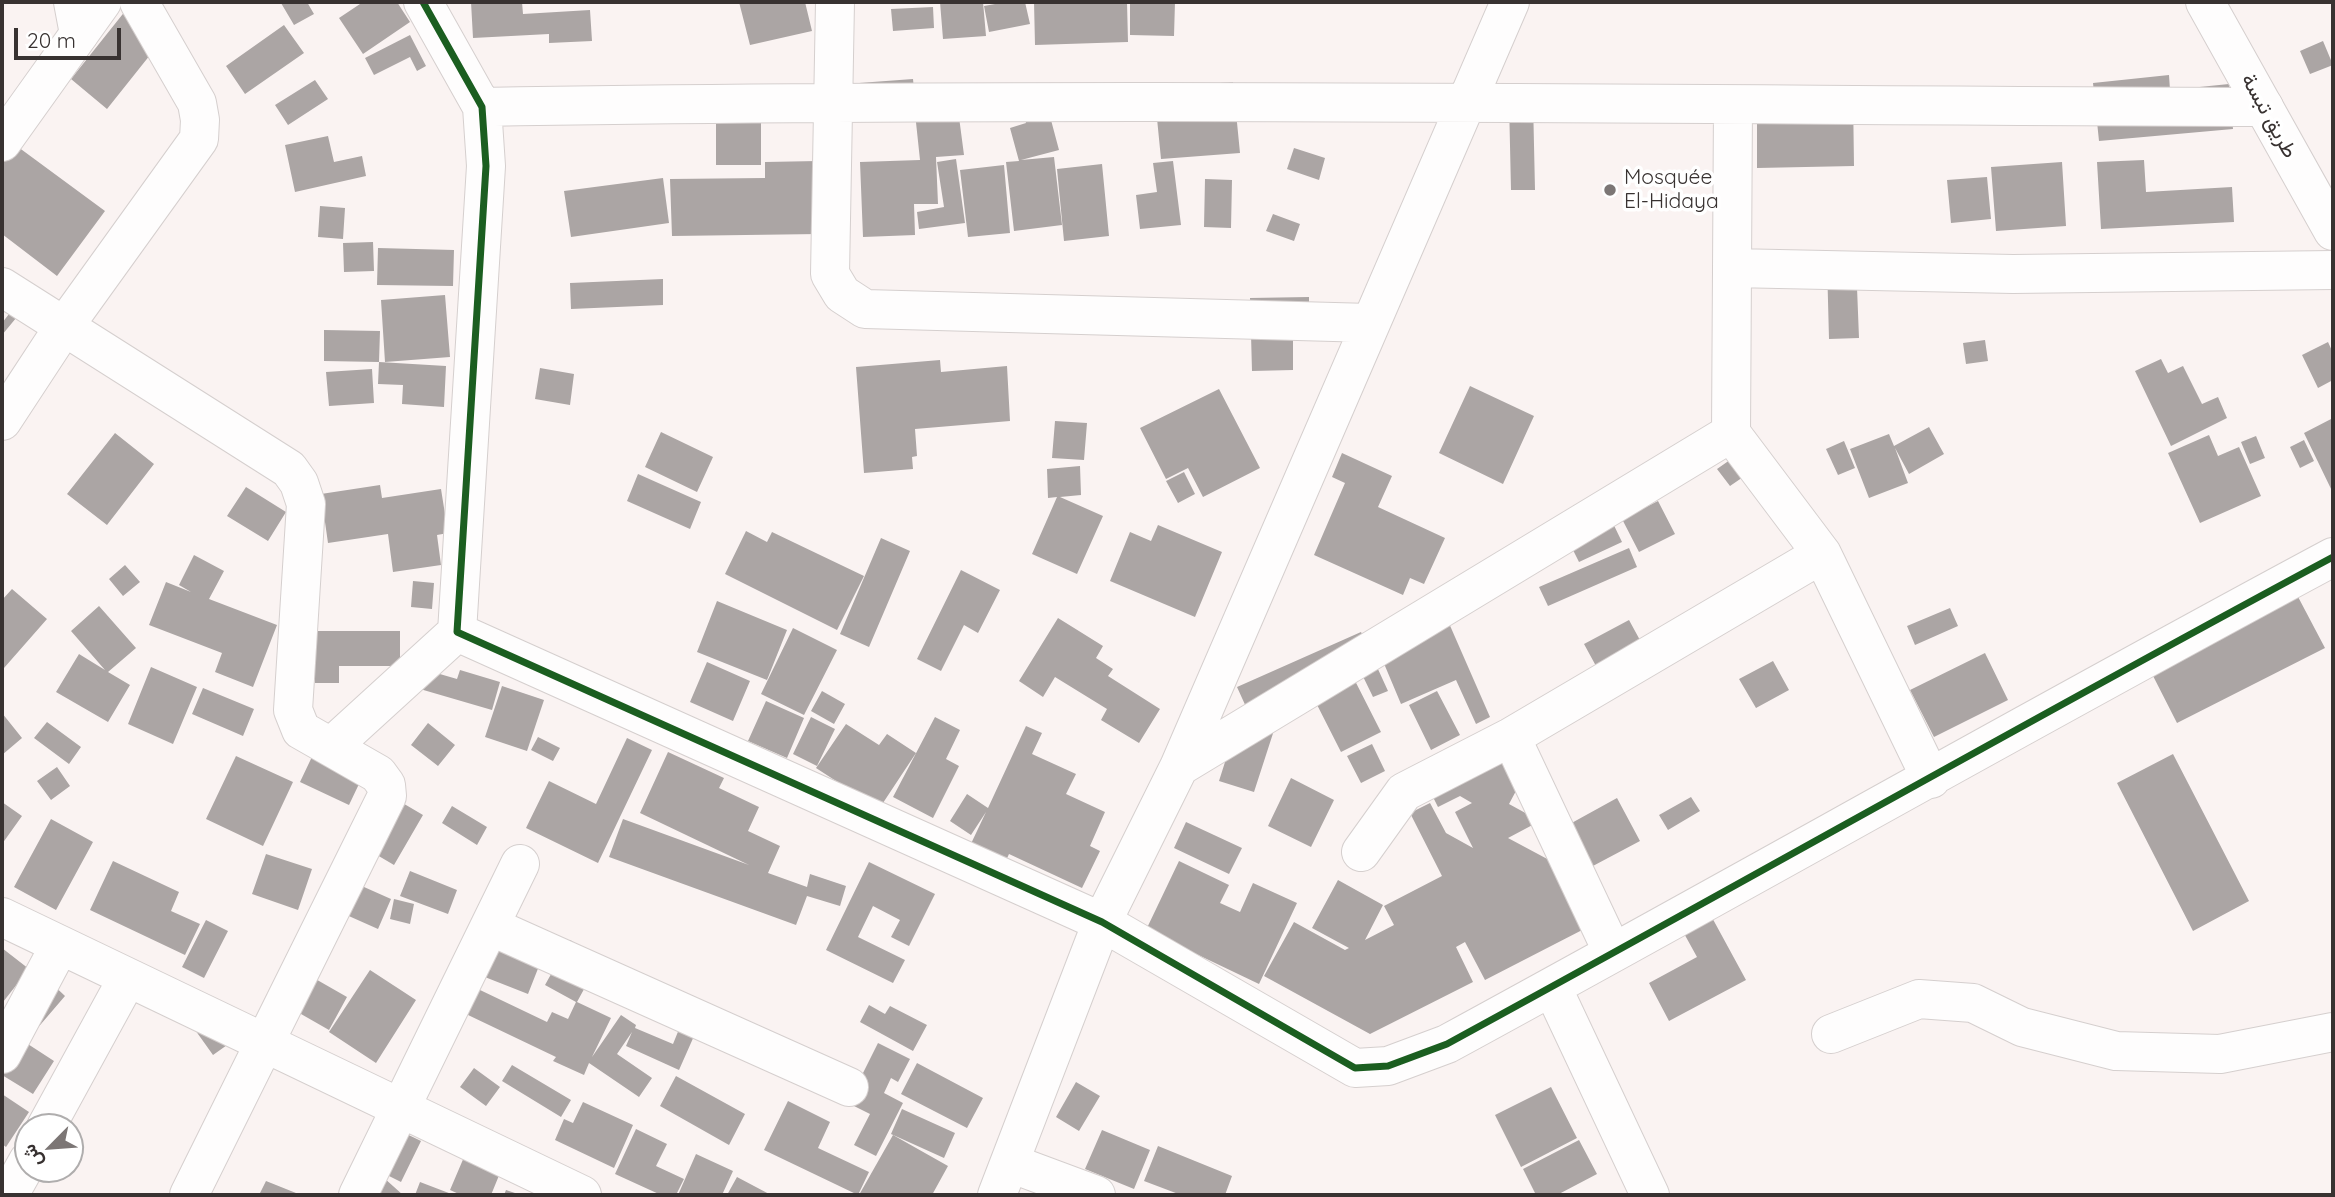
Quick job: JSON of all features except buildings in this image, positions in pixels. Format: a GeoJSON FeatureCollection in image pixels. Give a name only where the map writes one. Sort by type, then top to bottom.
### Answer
{"type":"FeatureCollection","features":[{"type":"Feature","properties":{"kind":"street"},"geometry":{"type":"LineString","coordinates":[[2,142],[76,18],[102,2]]}},
{"type":"Feature","properties":{"kind":"street"},"geometry":{"type":"LineString","coordinates":[[2,421],[63,328],[199,139],[201,120],[197,103],[139,2]]}},
{"type":"Feature","properties":{"kind":"street"},"geometry":{"type":"LineString","coordinates":[[332,746],[457,632],[486,166],[482,107],[423,2]]}},
{"type":"Feature","properties":{"kind":"street"},"geometry":{"type":"LineString","coordinates":[[835,2],[830,274],[842,294],[865,309],[1370,323]]}},
{"type":"Feature","properties":{"kind":"street"},"geometry":{"type":"LineString","coordinates":[[1096,1195],[1003,1179],[1102,922],[1179,767],[1510,2]]}},
{"type":"Feature","properties":{"kind":"street","name":"طريق تبسة"},"geometry":{"type":"LineString","coordinates":[[2205,2],[2333,231]]}},
{"type":"Feature","properties":{"kind":"street"},"geometry":{"type":"LineString","coordinates":[[482,107],[833,101],[2264,107]]}},
{"type":"Feature","properties":{"kind":"street"},"geometry":{"type":"LineString","coordinates":[[1733,105],[1731,433],[1822,554],[1931,779]]}},
{"type":"Feature","properties":{"kind":"street"},"geometry":{"type":"LineString","coordinates":[[1732,268],[2013,274],[2333,270]]}},
{"type":"Feature","properties":{"kind":"street"},"geometry":{"type":"LineString","coordinates":[[2,287],[289,469],[299,483],[306,504],[293,710],[301,730],[378,774],[386,785],[387,796],[189,1195]]}},
{"type":"Feature","properties":{"kind":"street"},"geometry":{"type":"LineString","coordinates":[[1179,767],[1731,433]]}},
{"type":"Feature","properties":{"kind":"street"},"geometry":{"type":"LineString","coordinates":[[1361,852],[1404,792],[1511,737],[1822,554]]}},
{"type":"Feature","properties":{"kind":"street"},"geometry":{"type":"LineString","coordinates":[[457,632],[1102,922],[1354,1068],[1388,1066],[1447,1044],[1931,779],[2113,675],[2333,557]]}},
{"type":"Feature","properties":{"kind":"street"},"geometry":{"type":"LineString","coordinates":[[1511,737],[1613,953]]}},
{"type":"Feature","properties":{"kind":"street"},"geometry":{"type":"LineString","coordinates":[[358,1195],[520,864]]}},
{"type":"Feature","properties":{"kind":"street"},"geometry":{"type":"LineString","coordinates":[[2,917],[262,1044],[582,1195]]}},
{"type":"Feature","properties":{"kind":"street"},"geometry":{"type":"LineString","coordinates":[[490,926],[849,1087]]}},
{"type":"Feature","properties":{"kind":"street"},"geometry":{"type":"LineString","coordinates":[[2,1054],[60,946]]}},
{"type":"Feature","properties":{"kind":"street"},"geometry":{"type":"LineString","coordinates":[[54,1113],[127,979]]}},
{"type":"Feature","properties":{"kind":"street"},"geometry":{"type":"LineString","coordinates":[[1552,987],[1650,1195]]}},
{"type":"Feature","properties":{"kind":"street"},"geometry":{"type":"LineString","coordinates":[[1831,1034],[1919,999],[1973,1003],[2022,1027],[2116,1051],[2221,1054],[2333,1032]]}},
{"type":"Feature","properties":{"kind":"cycle path"},"geometry":{"type":"LineString","coordinates":[[423,2],[482,107],[486,166],[457,632],[1102,922],[1355,1068],[1388,1066],[1447,1044],[2333,557]]}},
{"type":"Feature","properties":{"kind":"place","name":"Mosquée El-Hidaya"},"geometry":{"type":"Point","coordinates":[1610,190]}}]}
